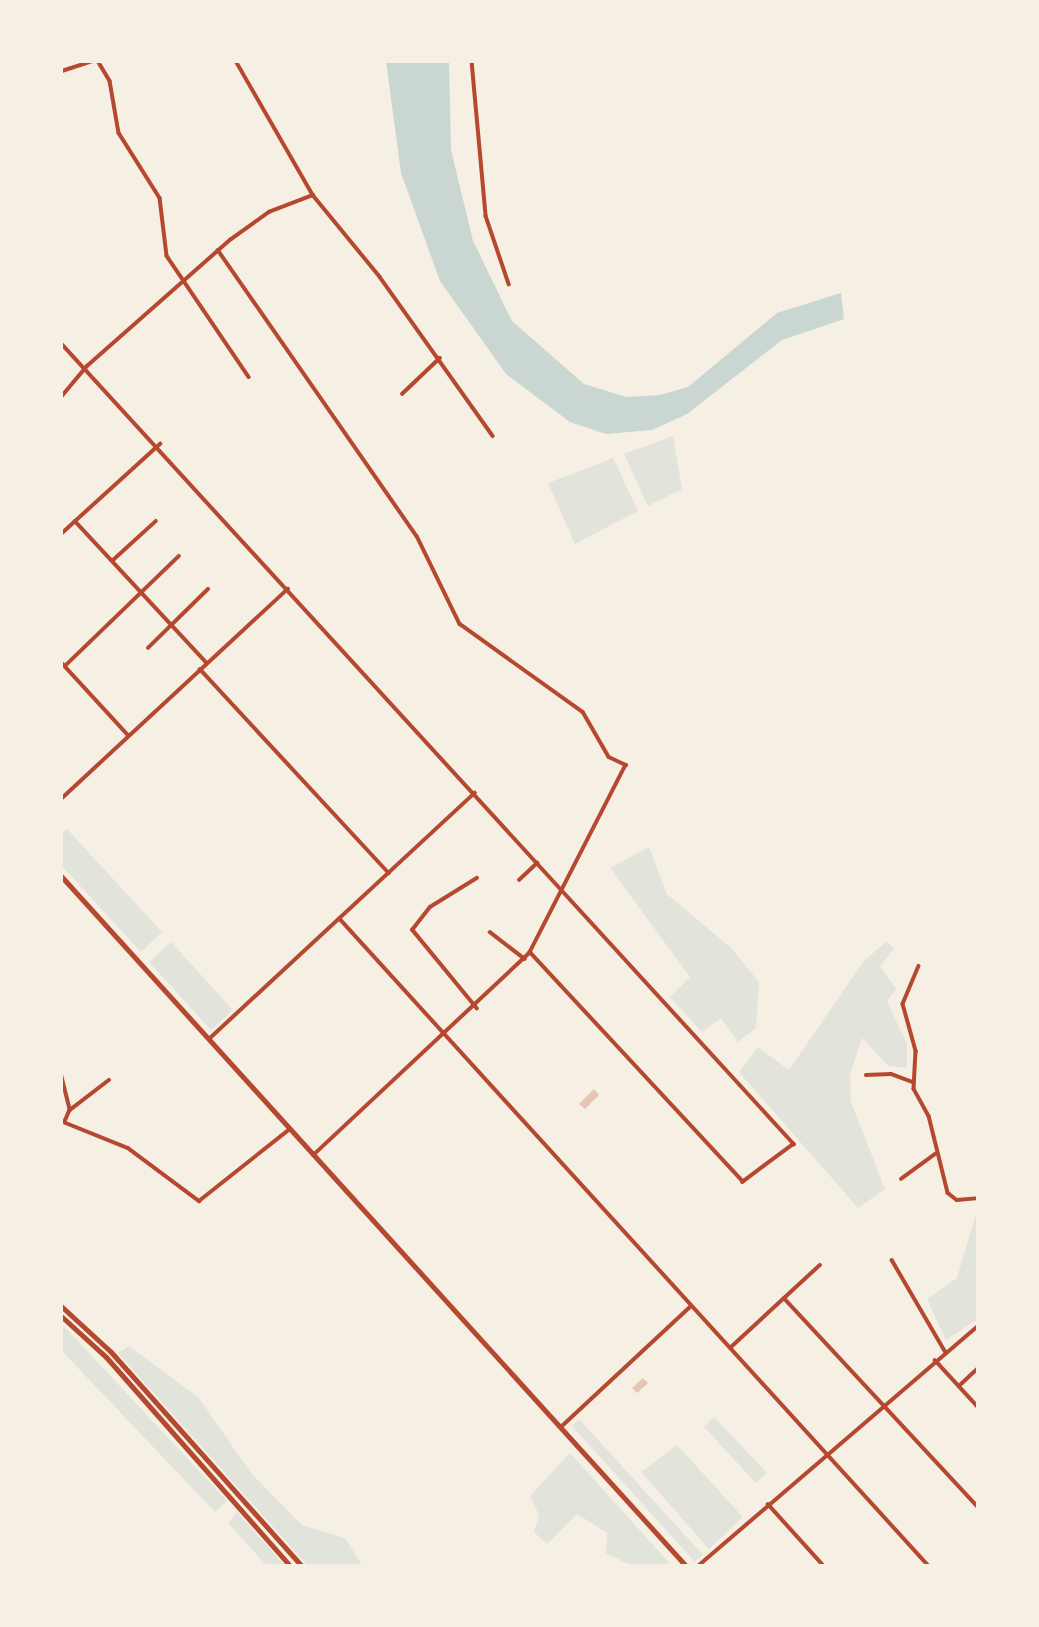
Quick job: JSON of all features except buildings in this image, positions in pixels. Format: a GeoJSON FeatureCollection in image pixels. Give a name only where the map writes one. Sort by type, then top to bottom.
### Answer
{"type":"FeatureCollection","features":[{"type":"Feature","properties":{"kind":"main road"},"geometry":{"type":"LineString","coordinates":[[61,876],[562,1426],[685,1566]]}},
{"type":"Feature","properties":{"kind":"main road"},"geometry":{"type":"LineString","coordinates":[[61,1306],[111,1352],[302,1566]]}},
{"type":"Feature","properties":{"kind":"main road"},"geometry":{"type":"LineString","coordinates":[[61,1316],[106,1357],[290,1566]]}},
{"type":"Feature","properties":{"kind":"street"},"geometry":{"type":"LineString","coordinates":[[62,71],[95,61],[110,81],[119,132],[160,198],[163,244],[183,280],[248,377]]}},
{"type":"Feature","properties":{"kind":"street"},"geometry":{"type":"LineString","coordinates":[[236,61],[313,195],[440,358],[493,436]]}},
{"type":"Feature","properties":{"kind":"street"},"geometry":{"type":"LineString","coordinates":[[472,61],[486,216],[509,284]]}},
{"type":"Feature","properties":{"kind":"street"},"geometry":{"type":"LineString","coordinates":[[61,397],[87,366],[218,250],[270,212],[313,195]]}},
{"type":"Feature","properties":{"kind":"street"},"geometry":{"type":"LineString","coordinates":[[218,250],[417,536],[460,624],[583,712],[609,757],[626,765],[559,891],[530,953],[477,1009],[314,1155]]}},
{"type":"Feature","properties":{"kind":"street"},"geometry":{"type":"LineString","coordinates":[[61,343],[87,366],[160,444],[475,793],[559,891],[794,1140],[755,1179],[743,1182],[530,953]]}},
{"type":"Feature","properties":{"kind":"street"},"geometry":{"type":"LineString","coordinates":[[402,394],[440,358]]}},
{"type":"Feature","properties":{"kind":"street"},"geometry":{"type":"LineString","coordinates":[[61,534],[160,444]]}},
{"type":"Feature","properties":{"kind":"street"},"geometry":{"type":"LineString","coordinates":[[75,521],[207,663]]}},
{"type":"Feature","properties":{"kind":"street"},"geometry":{"type":"LineString","coordinates":[[112,561],[156,521]]}},
{"type":"Feature","properties":{"kind":"street"},"geometry":{"type":"LineString","coordinates":[[65,666],[179,556]]}},
{"type":"Feature","properties":{"kind":"street"},"geometry":{"type":"LineString","coordinates":[[61,799],[289,588]]}},
{"type":"Feature","properties":{"kind":"street"},"geometry":{"type":"LineString","coordinates":[[148,649],[208,589]]}},
{"type":"Feature","properties":{"kind":"street"},"geometry":{"type":"LineString","coordinates":[[61,662],[129,736]]}},
{"type":"Feature","properties":{"kind":"street"},"geometry":{"type":"LineString","coordinates":[[200,669],[389,873]]}},
{"type":"Feature","properties":{"kind":"street"},"geometry":{"type":"LineString","coordinates":[[209,1039],[475,793]]}},
{"type":"Feature","properties":{"kind":"street"},"geometry":{"type":"LineString","coordinates":[[519,880],[537,863]]}},
{"type":"Feature","properties":{"kind":"street"},"geometry":{"type":"LineString","coordinates":[[477,878],[430,906],[412,930],[477,1009]]}},
{"type":"Feature","properties":{"kind":"street"},"geometry":{"type":"LineString","coordinates":[[340,919],[929,1566]]}},
{"type":"Feature","properties":{"kind":"street"},"geometry":{"type":"LineString","coordinates":[[490,932],[525,959]]}},
{"type":"Feature","properties":{"kind":"street"},"geometry":{"type":"LineString","coordinates":[[919,966],[903,1003],[916,1051],[913,1082],[929,1116],[935,1154],[951,1196],[978,1198]]}},
{"type":"Feature","properties":{"kind":"street"},"geometry":{"type":"LineString","coordinates":[[61,1073],[70,1110]]}},
{"type":"Feature","properties":{"kind":"street"},"geometry":{"type":"LineString","coordinates":[[866,1075],[891,1074],[913,1082]]}},
{"type":"Feature","properties":{"kind":"street"},"geometry":{"type":"LineString","coordinates":[[109,1080],[70,1110],[63,1121],[128,1148],[199,1201],[290,1129]]}},
{"type":"Feature","properties":{"kind":"street"},"geometry":{"type":"LineString","coordinates":[[901,1179],[935,1154]]}},
{"type":"Feature","properties":{"kind":"street"},"geometry":{"type":"LineString","coordinates":[[892,1260],[945,1351]]}},
{"type":"Feature","properties":{"kind":"street"},"geometry":{"type":"LineString","coordinates":[[730,1348],[820,1265]]}},
{"type":"Feature","properties":{"kind":"street"},"geometry":{"type":"LineString","coordinates":[[784,1298],[978,1507]]}},
{"type":"Feature","properties":{"kind":"street"},"geometry":{"type":"LineString","coordinates":[[562,1426],[692,1306]]}},
{"type":"Feature","properties":{"kind":"street"},"geometry":{"type":"LineString","coordinates":[[698,1566],[945,1351],[978,1326]]}},
{"type":"Feature","properties":{"kind":"street"},"geometry":{"type":"LineString","coordinates":[[935,1360],[978,1407]]}},
{"type":"Feature","properties":{"kind":"street"},"geometry":{"type":"LineString","coordinates":[[960,1385],[977,1369]]}},
{"type":"Feature","properties":{"kind":"street"},"geometry":{"type":"LineString","coordinates":[[768,1504],[824,1566]]}},
{"type":"Feature","properties":{"kind":"shaded area"},"geometry":{"type":"Polygon","coordinates":[[[386,61],[449,61],[451,150],[473,241],[512,321],[584,384],[626,397],[660,395],[688,387],[777,313],[841,293],[844,319],[782,340],[687,414],[652,430],[606,434],[570,422],[506,374],[440,281],[401,173],[386,61]]]}},
{"type":"Feature","properties":{"kind":"shaded area"},"geometry":{"type":"Polygon","coordinates":[[[673,436],[682,489],[648,506],[624,454],[673,436]]]}},
{"type":"Feature","properties":{"kind":"shaded area"},"geometry":{"type":"Polygon","coordinates":[[[613,458],[638,511],[575,544],[548,483],[613,458]]]}},
{"type":"Feature","properties":{"kind":"shaded area"},"geometry":{"type":"Polygon","coordinates":[[[67,829],[162,932],[141,952],[61,865],[61,834],[67,829]]]}},
{"type":"Feature","properties":{"kind":"shaded area"},"geometry":{"type":"Polygon","coordinates":[[[649,847],[667,894],[731,948],[759,982],[756,1028],[738,1042],[721,1018],[702,1032],[670,997],[690,977],[610,868],[649,847]]]}},
{"type":"Feature","properties":{"kind":"shaded area"},"geometry":{"type":"Polygon","coordinates":[[[887,941],[894,949],[880,966],[896,989],[887,1001],[907,1044],[907,1068],[888,1066],[862,1038],[850,1075],[851,1102],[885,1189],[858,1208],[739,1072],[758,1047],[789,1070],[863,962],[887,941]]]}},
{"type":"Feature","properties":{"kind":"shaded area"},"geometry":{"type":"Polygon","coordinates":[[[171,942],[233,1010],[211,1030],[149,962],[171,942]]]}},
{"type":"Feature","properties":{"kind":"shaded area"},"geometry":{"type":"Polygon","coordinates":[[[978,1207],[978,1319],[946,1340],[927,1299],[957,1278],[978,1207]]]}},
{"type":"Feature","properties":{"kind":"shaded area"},"geometry":{"type":"Polygon","coordinates":[[[61,1323],[227,1501],[215,1512],[61,1350],[61,1323]]]}},
{"type":"Feature","properties":{"kind":"shaded area"},"geometry":{"type":"Polygon","coordinates":[[[129,1346],[199,1398],[251,1473],[302,1525],[345,1538],[363,1566],[308,1566],[118,1353],[129,1346]]]}},
{"type":"Feature","properties":{"kind":"shaded area"},"geometry":{"type":"Polygon","coordinates":[[[714,1417],[767,1473],[756,1483],[704,1427],[714,1417]]]}},
{"type":"Feature","properties":{"kind":"shaded area"},"geometry":{"type":"Polygon","coordinates":[[[579,1419],[703,1555],[695,1562],[572,1426],[579,1419]]]}},
{"type":"Feature","properties":{"kind":"shaded area"},"geometry":{"type":"Polygon","coordinates":[[[677,1445],[743,1517],[709,1549],[641,1472],[677,1445]]]}},
{"type":"Feature","properties":{"kind":"shaded area"},"geometry":{"type":"Polygon","coordinates":[[[570,1453],[672,1566],[632,1566],[606,1553],[607,1533],[577,1514],[547,1544],[534,1532],[539,1515],[530,1496],[570,1453]]]}},
{"type":"Feature","properties":{"kind":"shaded area"},"geometry":{"type":"Polygon","coordinates":[[[237,1512],[285,1566],[267,1566],[228,1523],[237,1512]]]}}]}
